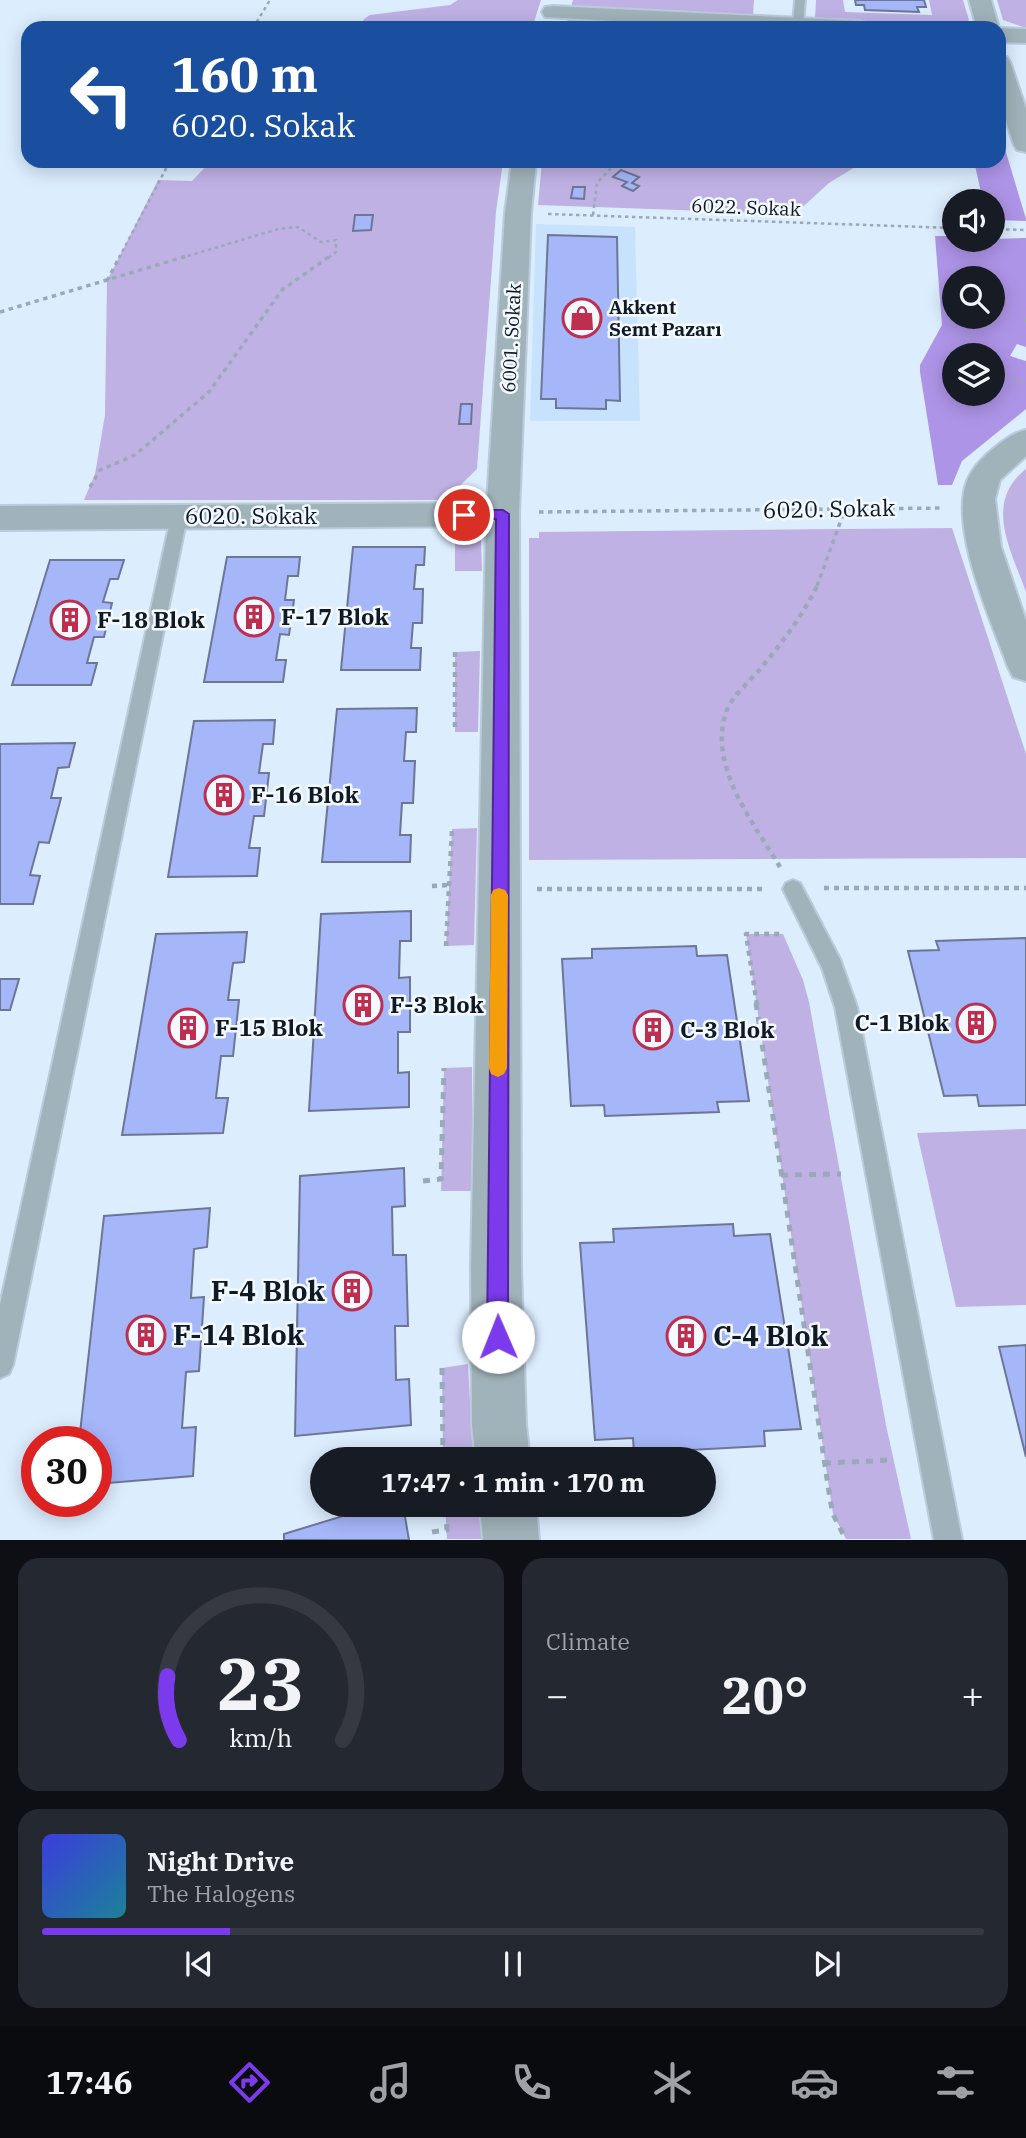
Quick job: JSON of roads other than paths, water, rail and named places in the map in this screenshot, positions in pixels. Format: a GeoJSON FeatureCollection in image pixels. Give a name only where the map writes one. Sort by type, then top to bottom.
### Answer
{"type":"FeatureCollection","features":[{"type":"Feature","properties":{"kind":"street"},"geometry":{"type":"LineString","coordinates":[[980,0],[987,21]]}},
{"type":"Feature","properties":{"kind":"street"},"geometry":{"type":"LineString","coordinates":[[553,13],[716,21]]}},
{"type":"Feature","properties":{"kind":"street"},"geometry":{"type":"LineString","coordinates":[[1006,35],[1026,36]]}},
{"type":"Feature","properties":{"kind":"street"},"geometry":{"type":"LineString","coordinates":[[1006,84],[1026,145]]}},
{"type":"Feature","properties":{"kind":"street","name":"6001. Sokak"},"geometry":{"type":"LineString","coordinates":[[502,1447],[496,1266],[521,513],[518,213],[523,168]]}},
{"type":"Feature","properties":{"kind":"street"},"geometry":{"type":"LineString","coordinates":[[1026,440],[990,470],[980,489],[964,508],[983,542],[1026,667]]}},
{"type":"Feature","properties":{"kind":"street","name":"6020. Sokak"},"geometry":{"type":"LineString","coordinates":[[3,528],[179,517],[521,513]]}},
{"type":"Feature","properties":{"kind":"street"},"geometry":{"type":"LineString","coordinates":[[509,1517],[511,1539]]}},
{"type":"Feature","properties":{"kind":"lane"},"geometry":{"type":"LineString","coordinates":[[798,21],[800,0]]}},
{"type":"Feature","properties":{"kind":"lane"},"geometry":{"type":"LineString","coordinates":[[0,1365],[179,517]]}},
{"type":"Feature","properties":{"kind":"lane"},"geometry":{"type":"LineString","coordinates":[[793,889],[832,966],[846,1007],[948,1539]]}},
{"type":"Feature","properties":{"kind":"place","name":"Akkent Semt Pazarı"},"geometry":{"type":"Point","coordinates":[582,318]}},
{"type":"Feature","properties":{"kind":"place","name":"F-17 Blok"},"geometry":{"type":"Point","coordinates":[254,617]}},
{"type":"Feature","properties":{"kind":"place","name":"F-18 Blok"},"geometry":{"type":"Point","coordinates":[70,620]}},
{"type":"Feature","properties":{"kind":"place","name":"F-16 Blok"},"geometry":{"type":"Point","coordinates":[224,795]}},
{"type":"Feature","properties":{"kind":"place","name":"F-3 Blok"},"geometry":{"type":"Point","coordinates":[363,1005]}},
{"type":"Feature","properties":{"kind":"place","name":"C-1 Blok"},"geometry":{"type":"Point","coordinates":[976,1023]}},
{"type":"Feature","properties":{"kind":"place","name":"F-15 Blok"},"geometry":{"type":"Point","coordinates":[188,1028]}},
{"type":"Feature","properties":{"kind":"place","name":"C-3 Blok"},"geometry":{"type":"Point","coordinates":[653,1030]}},
{"type":"Feature","properties":{"kind":"place","name":"F-4 Blok"},"geometry":{"type":"Point","coordinates":[352,1291]}},
{"type":"Feature","properties":{"kind":"place","name":"F-14 Blok"},"geometry":{"type":"Point","coordinates":[146,1335]}},
{"type":"Feature","properties":{"kind":"place","name":"C-4 Blok"},"geometry":{"type":"Point","coordinates":[686,1336]}}]}
